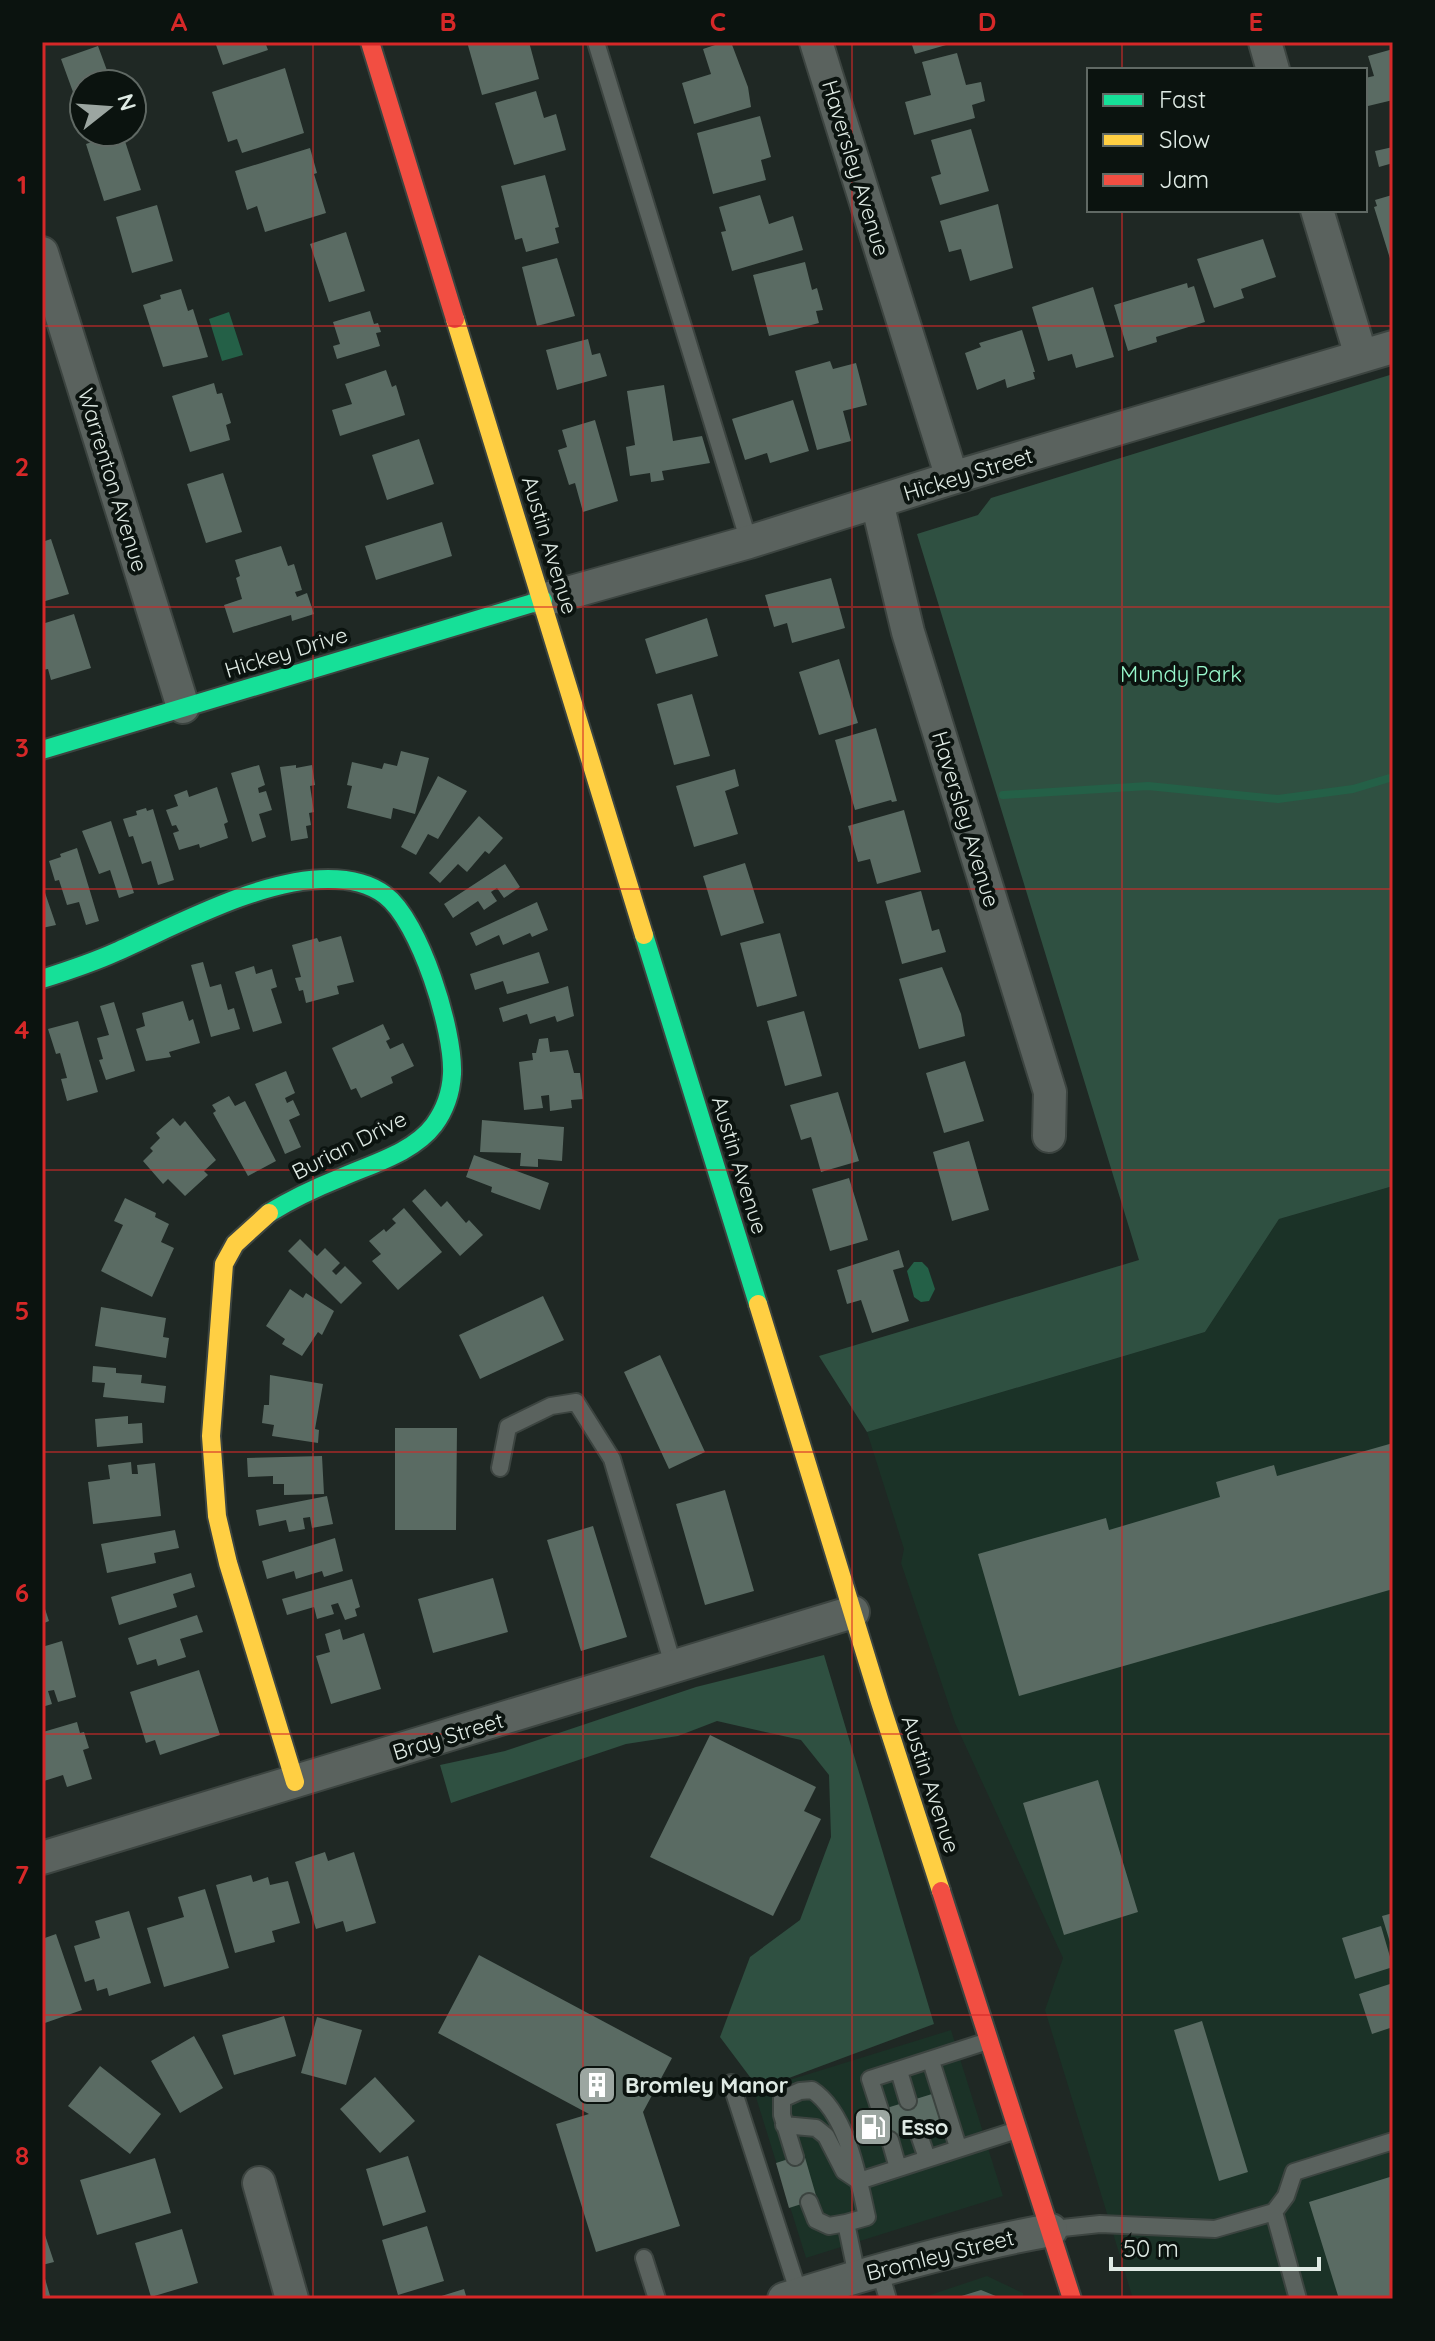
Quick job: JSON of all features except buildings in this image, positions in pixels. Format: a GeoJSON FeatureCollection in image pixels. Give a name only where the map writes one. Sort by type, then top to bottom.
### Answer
{"type":"FeatureCollection","features":[{"type":"Feature","properties":{"kind":"main road","name":"Austin Avenue"},"geometry":{"type":"LineString","coordinates":[[370,42],[853,1612],[1072,2299]]}},
{"type":"Feature","properties":{"kind":"main road","name":"Hickey Drive"},"geometry":{"type":"LineString","coordinates":[[42,750],[543,600]]}},
{"type":"Feature","properties":{"kind":"main road","name":"Burian Drive"},"geometry":{"type":"LineString","coordinates":[[42,979],[115,953],[154,933],[234,901],[279,887],[339,877],[362,882],[382,892],[400,911],[415,932],[446,1026],[453,1063],[451,1085],[436,1122],[423,1136],[400,1152],[272,1210],[231,1246],[224,1264],[211,1436],[217,1516],[228,1563],[295,1782]]}},
{"type":"Feature","properties":{"kind":"street","name":"Haversley Avenue"},"geometry":{"type":"LineString","coordinates":[[816,42],[952,478]]}},
{"type":"Feature","properties":{"kind":"street"},"geometry":{"type":"LineString","coordinates":[[1265,42],[1272,68]]}},
{"type":"Feature","properties":{"kind":"street"},"geometry":{"type":"LineString","coordinates":[[1318,212],[1361,356]]}},
{"type":"Feature","properties":{"kind":"street","name":"Warrenton Avenue"},"geometry":{"type":"LineString","coordinates":[[42,253],[183,707]]}},
{"type":"Feature","properties":{"kind":"street","name":"Hickey Street"},"geometry":{"type":"LineString","coordinates":[[543,600],[749,542],[952,478],[1393,347]]}},
{"type":"Feature","properties":{"kind":"street","name":"Haversley Avenue"},"geometry":{"type":"LineString","coordinates":[[877,502],[908,632],[1050,1092],[1049,1136]]}},
{"type":"Feature","properties":{"kind":"street","name":"Bray Street"},"geometry":{"type":"LineString","coordinates":[[42,1858],[853,1612]]}},
{"type":"Feature","properties":{"kind":"street"},"geometry":{"type":"LineString","coordinates":[[259,2183],[292,2299]]}},
{"type":"Feature","properties":{"kind":"street","name":"Bromley Street"},"geometry":{"type":"LineString","coordinates":[[792,2297],[875,2281],[1001,2239],[1051,2230]]}},
{"type":"Feature","properties":{"kind":"lane"},"geometry":{"type":"LineString","coordinates":[[596,42],[749,542]]}},
{"type":"Feature","properties":{"kind":"lane"},"geometry":{"type":"LineString","coordinates":[[500,1468],[508,1427],[551,1406],[576,1402],[612,1459],[674,1668]]}},
{"type":"Feature","properties":{"kind":"lane"},"geometry":{"type":"LineString","coordinates":[[880,2110],[870,2079],[989,2040]]}},
{"type":"Feature","properties":{"kind":"lane"},"geometry":{"type":"LineString","coordinates":[[931,2061],[958,2147]]}},
{"type":"Feature","properties":{"kind":"lane"},"geometry":{"type":"LineString","coordinates":[[899,2071],[908,2101]]}},
{"type":"Feature","properties":{"kind":"lane"},"geometry":{"type":"LineString","coordinates":[[731,2083],[792,2297]]}},
{"type":"Feature","properties":{"kind":"lane"},"geometry":{"type":"LineString","coordinates":[[795,2157],[784,2125],[782,2099],[812,2090],[823,2097],[838,2120],[859,2181],[867,2217],[829,2226],[816,2220],[809,2202]]}},
{"type":"Feature","properties":{"kind":"lane"},"geometry":{"type":"LineString","coordinates":[[784,2125],[816,2128],[826,2136],[844,2171],[859,2181]]}},
{"type":"Feature","properties":{"kind":"lane"},"geometry":{"type":"LineString","coordinates":[[859,2181],[1019,2130]]}},
{"type":"Feature","properties":{"kind":"lane"},"geometry":{"type":"LineString","coordinates":[[918,2132],[927,2158]]}},
{"type":"Feature","properties":{"kind":"lane"},"geometry":{"type":"LineString","coordinates":[[890,2140],[898,2168]]}},
{"type":"Feature","properties":{"kind":"lane"},"geometry":{"type":"LineString","coordinates":[[1051,2230],[1100,2224],[1215,2229],[1274,2212],[1286,2196],[1294,2172],[1393,2141]]}},
{"type":"Feature","properties":{"kind":"lane"},"geometry":{"type":"LineString","coordinates":[[1274,2212],[1298,2299]]}},
{"type":"Feature","properties":{"kind":"lane"},"geometry":{"type":"LineString","coordinates":[[846,2223],[875,2281]]}},
{"type":"Feature","properties":{"kind":"lane"},"geometry":{"type":"LineString","coordinates":[[644,2258],[657,2299]]}},
{"type":"Feature","properties":{"kind":"shaded area"},"geometry":{"type":"Polygon","coordinates":[[[229,312],[243,355],[222,361],[209,319],[229,312]]]}},
{"type":"Feature","properties":{"kind":"shaded area"},"geometry":{"type":"Polygon","coordinates":[[[1393,1186],[1393,2299],[1133,2299],[1045,2010],[1063,1958],[955,1723],[901,1563],[904,1549],[867,1432],[1205,1332],[1279,1219],[1393,1186]]]}},
{"type":"Feature","properties":{"kind":"shaded area"},"geometry":{"type":"Polygon","coordinates":[[[914,1262],[922,1262],[928,1268],[935,1289],[929,1301],[921,1302],[914,1297],[907,1271],[914,1262]]]}},
{"type":"Feature","properties":{"kind":"shaded area","name":"Esso"},"geometry":{"type":"Polygon","coordinates":[[[951,2030],[1003,2196],[806,2258],[754,2091],[951,2030]]]}},
{"type":"Feature","properties":{"kind":"shaded area"},"geometry":{"type":"Polygon","coordinates":[[[987,2276],[1023,2293],[1024,2299],[918,2299],[987,2276]]]}},
{"type":"Feature","properties":{"kind":"green space","name":"Mundy Park"},"geometry":{"type":"Polygon","coordinates":[[[1393,374],[1393,1186],[1279,1219],[1205,1332],[867,1432],[819,1356],[1139,1260],[917,534],[978,515],[991,498],[1393,374]]]}},
{"type":"Feature","properties":{"kind":"green space"},"geometry":{"type":"Polygon","coordinates":[[[824,1655],[934,2024],[759,2089],[720,2037],[750,1957],[800,1920],[831,1837],[829,1775],[801,1740],[717,1721],[678,1736],[626,1744],[451,1803],[440,1765],[505,1751],[696,1687],[824,1655]]]}},
{"type":"Feature","properties":{"kind":"waterway"},"geometry":{"type":"LineString","coordinates":[[1003,795],[1148,786],[1278,799],[1353,789],[1393,777]]}},
{"type":"Feature","properties":{"kind":"traffic: fast"},"geometry":{"type":"LineString","coordinates":[[42,750],[543,600]]}},
{"type":"Feature","properties":{"kind":"traffic: fast"},"geometry":{"type":"LineString","coordinates":[[42,979],[107,956],[219,905],[302,881],[336,879],[358,882],[379,891],[398,908],[422,952],[441,1005],[452,1074],[444,1107],[434,1125],[415,1143],[269,1213]]}},
{"type":"Feature","properties":{"kind":"traffic: fast"},"geometry":{"type":"LineString","coordinates":[[644,935],[758,1304]]}},
{"type":"Feature","properties":{"kind":"traffic: slow"},"geometry":{"type":"LineString","coordinates":[[455,319],[644,935]]}},
{"type":"Feature","properties":{"kind":"traffic: slow"},"geometry":{"type":"LineString","coordinates":[[269,1213],[235,1244],[224,1264],[211,1436],[217,1516],[228,1563],[295,1782]]}},
{"type":"Feature","properties":{"kind":"traffic: slow"},"geometry":{"type":"LineString","coordinates":[[758,1304],[941,1891]]}},
{"type":"Feature","properties":{"kind":"traffic: jam"},"geometry":{"type":"LineString","coordinates":[[370,42],[455,319]]}},
{"type":"Feature","properties":{"kind":"traffic: jam"},"geometry":{"type":"LineString","coordinates":[[941,1891],[1072,2299]]}},
{"type":"Feature","properties":{"kind":"place","name":"Bromley Manor"},"geometry":{"type":"Point","coordinates":[597,2085]}},
{"type":"Feature","properties":{"kind":"place","name":"Esso"},"geometry":{"type":"Point","coordinates":[873,2127]}}]}
